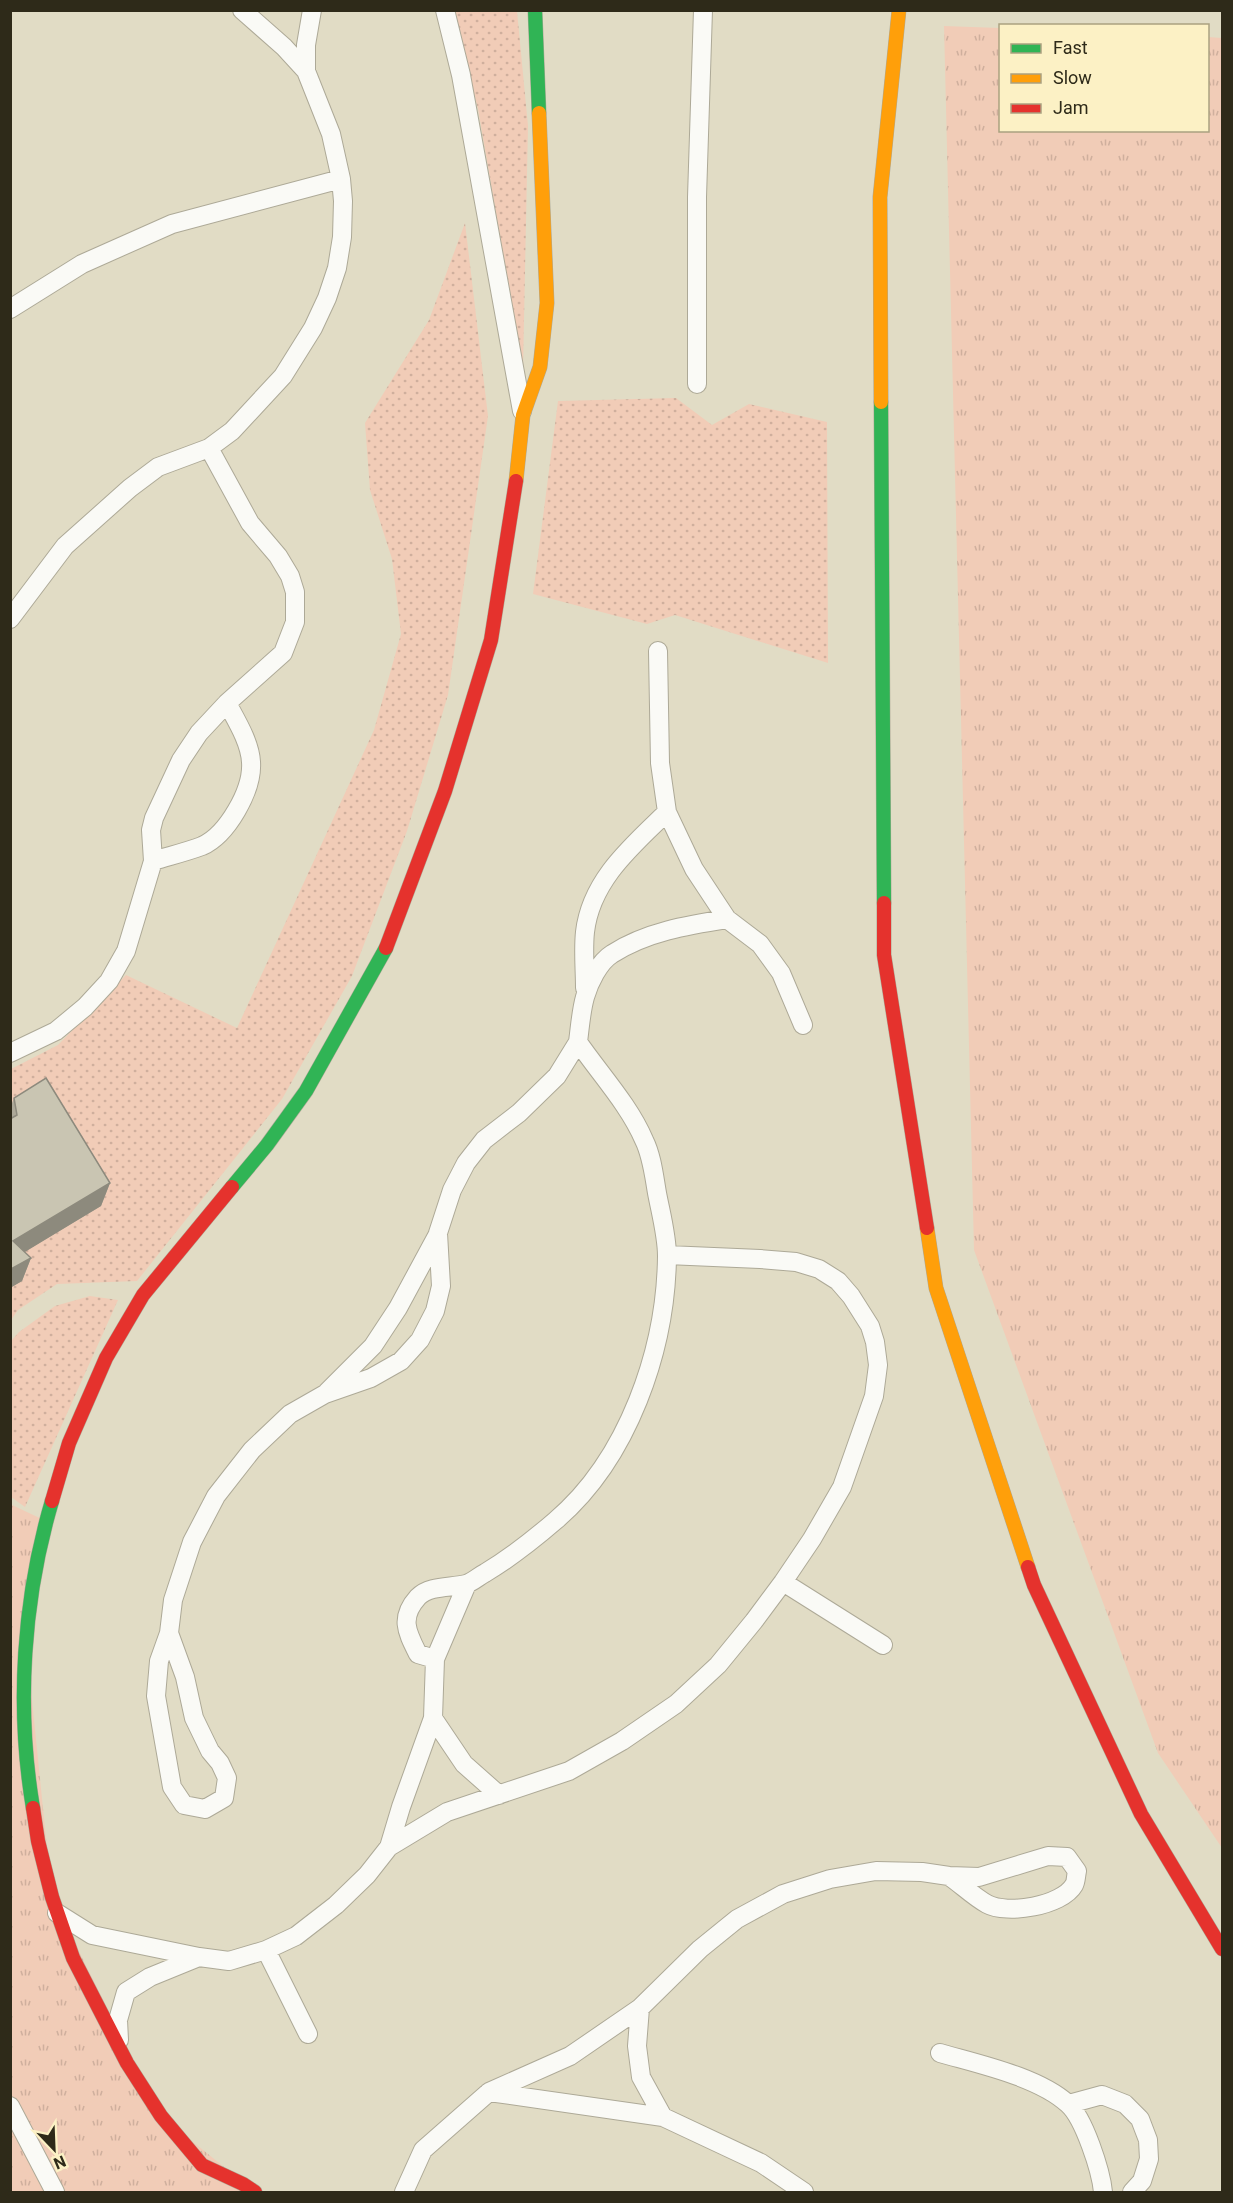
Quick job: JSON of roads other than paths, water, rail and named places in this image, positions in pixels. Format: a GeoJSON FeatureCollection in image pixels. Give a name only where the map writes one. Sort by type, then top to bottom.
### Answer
{"type":"FeatureCollection","features":[{"type":"Feature","properties":{"kind":"street"},"geometry":{"type":"LineString","coordinates":[[12,615],[65,546],[130,488],[158,467],[208,448],[232,431],[283,376],[313,328],[327,298],[337,268],[342,237],[341,179],[331,134],[306,71],[284,47],[242,10]]}},
{"type":"Feature","properties":{"kind":"street"},"geometry":{"type":"LineString","coordinates":[[306,71],[306,45],[312,10]]}},
{"type":"Feature","properties":{"kind":"street"},"geometry":{"type":"LineString","coordinates":[[445,10],[461,75],[523,415]]}},
{"type":"Feature","properties":{"kind":"street"},"geometry":{"type":"LineString","coordinates":[[255,2193],[243,2184],[202,2165],[161,2116],[119,2048],[74,1958],[57,1913],[38,1841],[30,1792],[25,1737],[26,1641],[35,1571],[46,1521],[69,1443],[106,1358],[143,1295],[267,1145],[306,1091],[384,954],[445,791],[491,640],[519,459],[523,415],[540,367],[547,303],[535,10]]}},
{"type":"Feature","properties":{"kind":"street"},"geometry":{"type":"LineString","coordinates":[[697,384],[697,197],[703,10]]}},
{"type":"Feature","properties":{"kind":"street"},"geometry":{"type":"LineString","coordinates":[[899,10],[880,197],[884,955],[934,1277],[1034,1585],[1141,1815],[1222,1949]]}},
{"type":"Feature","properties":{"kind":"street"},"geometry":{"type":"LineString","coordinates":[[10,309],[82,264],[172,224],[341,179]]}},
{"type":"Feature","properties":{"kind":"street"},"geometry":{"type":"LineString","coordinates":[[10,1053],[56,1031],[85,1007],[109,981],[126,951],[153,861],[151,830],[154,818],[181,760],[199,733],[227,703],[283,653],[295,622],[295,592],[290,576],[278,556],[250,523],[208,448]]}},
{"type":"Feature","properties":{"kind":"street"},"geometry":{"type":"LineString","coordinates":[[658,651],[660,763],[667,812],[694,869],[727,919],[760,944],[781,973],[803,1025]]}},
{"type":"Feature","properties":{"kind":"street"},"geometry":{"type":"LineString","coordinates":[[153,861],[204,845],[225,826],[241,805],[248,785],[251,762],[246,743],[227,703]]}},
{"type":"Feature","properties":{"kind":"street"},"geometry":{"type":"LineString","coordinates":[[325,1394],[373,1346],[398,1308],[438,1233],[452,1191],[466,1163],[484,1140],[519,1113],[557,1076],[578,1042],[585,996],[585,933],[591,907],[602,882],[631,847],[667,812]]}},
{"type":"Feature","properties":{"kind":"street"},"geometry":{"type":"LineString","coordinates":[[585,996],[596,971],[610,954],[650,936],[688,925],[727,919]]}},
{"type":"Feature","properties":{"kind":"street"},"geometry":{"type":"LineString","coordinates":[[435,1659],[418,1654],[406,1628],[408,1610],[420,1595],[440,1588],[467,1584],[505,1561],[557,1520],[598,1475],[633,1414],[653,1357],[662,1307],[667,1255],[654,1177],[645,1142],[633,1119],[578,1042]]}},
{"type":"Feature","properties":{"kind":"street"},"geometry":{"type":"LineString","coordinates":[[169,1633],[185,1677],[194,1718],[210,1751],[220,1763],[227,1778],[224,1798],[205,1809],[184,1805],[172,1787],[156,1696],[159,1661],[169,1633],[173,1600],[192,1542],[216,1496],[252,1450],[290,1414],[325,1394],[371,1378],[401,1361],[420,1340],[435,1311],[441,1286],[438,1233]]}},
{"type":"Feature","properties":{"kind":"street"},"geometry":{"type":"LineString","coordinates":[[389,1846],[447,1812],[568,1771],[622,1742],[676,1704],[718,1665],[754,1621],[812,1539],[842,1487],[874,1396],[878,1365],[870,1326],[851,1296],[838,1281],[819,1269],[796,1262],[667,1255]]}},
{"type":"Feature","properties":{"kind":"street"},"geometry":{"type":"LineString","coordinates":[[783,1582],[883,1645]]}},
{"type":"Feature","properties":{"kind":"street"},"geometry":{"type":"LineString","coordinates":[[57,1913],[92,1935],[229,1961],[266,1950],[296,1936],[336,1905],[367,1875],[389,1846],[433,1718],[435,1659],[467,1584]]}},
{"type":"Feature","properties":{"kind":"street"},"geometry":{"type":"LineString","coordinates":[[433,1718],[464,1764],[499,1795]]}},
{"type":"Feature","properties":{"kind":"street"},"geometry":{"type":"LineString","coordinates":[[404,2193],[423,2150],[489,2092],[570,2056],[640,2008],[700,1949],[737,1919],[783,1893],[830,1879],[876,1870],[979,1877],[1048,1856],[1067,1857],[1077,1872],[1075,1885],[1060,1898],[1034,1907],[1011,1910],[988,1905],[949,1876]]}},
{"type":"Feature","properties":{"kind":"street"},"geometry":{"type":"LineString","coordinates":[[266,1950],[308,2034]]}},
{"type":"Feature","properties":{"kind":"street"},"geometry":{"type":"LineString","coordinates":[[119,2048],[118,2020],[126,1992],[150,1977],[199,1957]]}},
{"type":"Feature","properties":{"kind":"street"},"geometry":{"type":"LineString","coordinates":[[640,2008],[637,2046],[641,2077],[663,2117]]}},
{"type":"Feature","properties":{"kind":"street"},"geometry":{"type":"LineString","coordinates":[[940,2053],[1011,2075],[1043,2088],[1069,2104],[1096,2156],[1103,2193]]}},
{"type":"Feature","properties":{"kind":"street"},"geometry":{"type":"LineString","coordinates":[[489,2092],[663,2117],[761,2163],[804,2193]]}},
{"type":"Feature","properties":{"kind":"street"},"geometry":{"type":"LineString","coordinates":[[1069,2104],[1102,2095],[1125,2104],[1140,2119],[1148,2140],[1149,2159],[1142,2181],[1132,2193]]}},
{"type":"Feature","properties":{"kind":"street"},"geometry":{"type":"LineString","coordinates":[[10,2106],[55,2193]]}}]}
